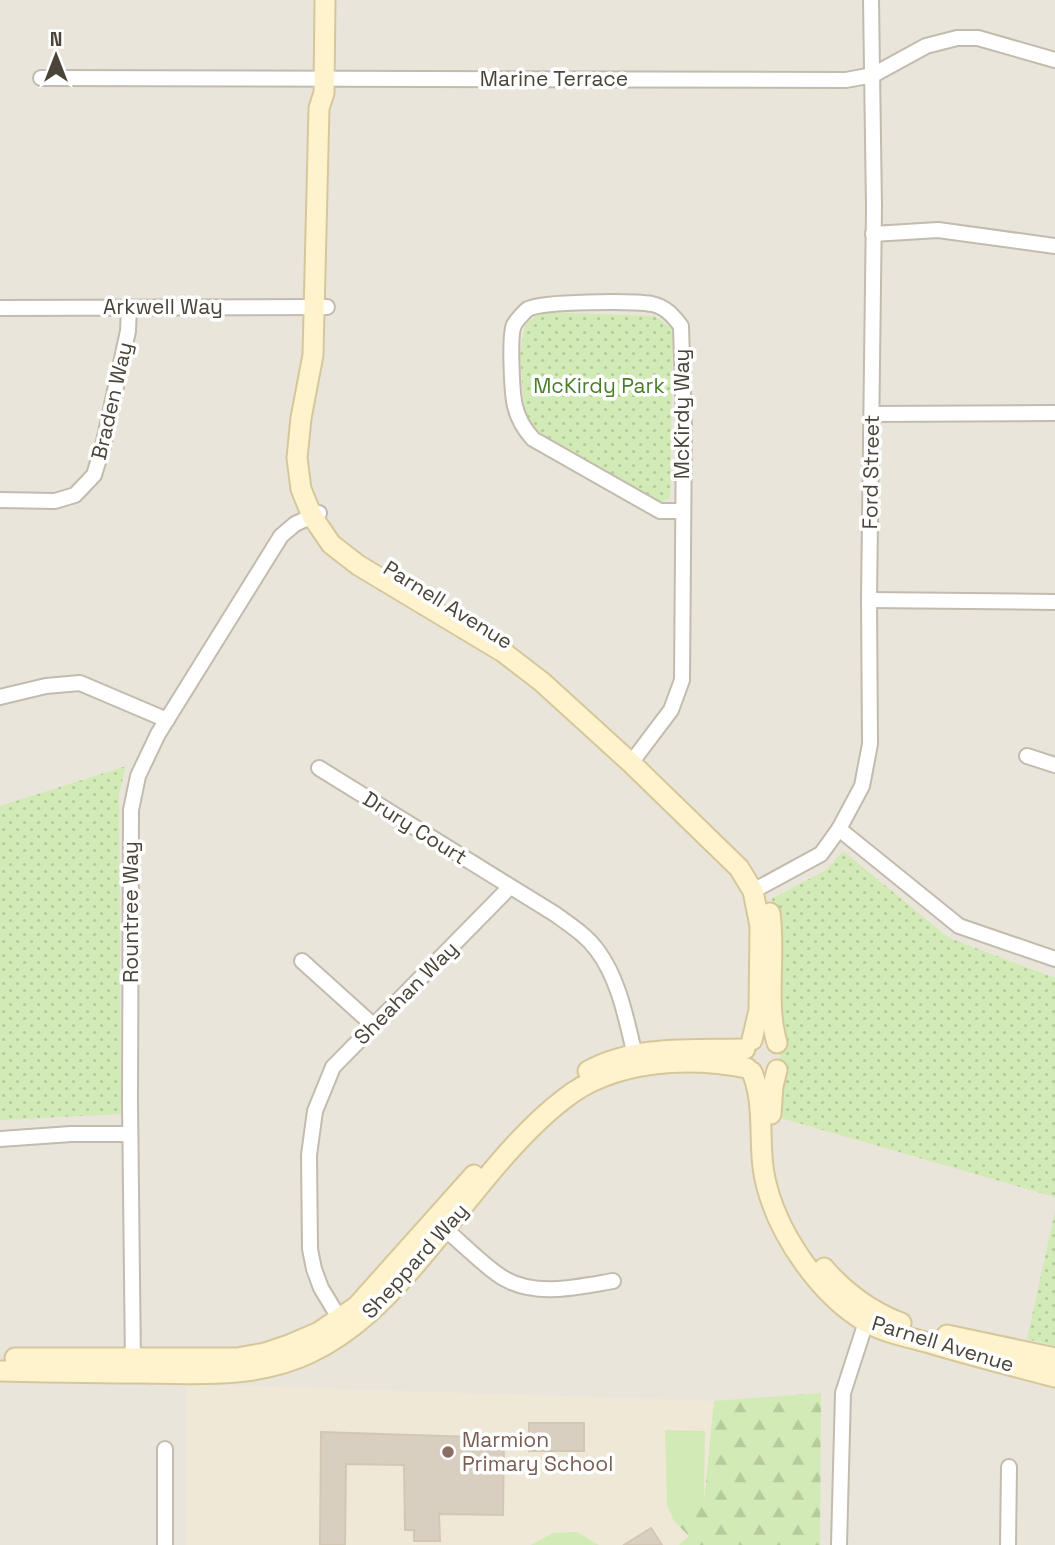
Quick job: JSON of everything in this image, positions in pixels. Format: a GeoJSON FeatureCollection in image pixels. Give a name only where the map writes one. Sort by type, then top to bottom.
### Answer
{"type":"FeatureCollection","features":[{"type":"Feature","properties":{"kind":"street","name":"Parnell Avenue"},"geometry":{"type":"LineString","coordinates":[[325,0],[324,85],[319,108],[321,307],[309,387],[301,418],[298,458],[301,489],[331,544],[350,559],[503,652],[542,682],[636,758],[759,888],[773,939],[773,1028],[782,1060],[776,1070],[773,1086],[771,1131],[776,1174],[790,1217],[812,1254],[870,1316],[1055,1358]]}},
{"type":"Feature","properties":{"kind":"street","name":"Ford Street"},"geometry":{"type":"LineString","coordinates":[[759,888],[821,855],[839,829],[862,786],[870,744],[873,234],[871,0]]}},
{"type":"Feature","properties":{"kind":"street","name":"Marine Terrace"},"geometry":{"type":"LineString","coordinates":[[41,78],[324,85],[846,80],[873,75],[926,46],[957,38],[978,38],[1055,60]]}},
{"type":"Feature","properties":{"kind":"street"},"geometry":{"type":"LineString","coordinates":[[873,234],[938,229],[1055,246]]}},
{"type":"Feature","properties":{"kind":"street","name":"McKirdy Way"},"geometry":{"type":"LineString","coordinates":[[636,758],[671,710],[682,680],[684,659],[683,511],[681,326],[667,310],[652,304],[566,303],[527,310],[513,326],[511,348],[514,404],[521,425],[533,439],[660,511],[683,511]]}},
{"type":"Feature","properties":{"kind":"street","name":"Braden Way"},"geometry":{"type":"LineString","coordinates":[[0,500],[55,501],[75,495],[94,475],[128,331],[129,307]]}},
{"type":"Feature","properties":{"kind":"street","name":"Arkwell Way"},"geometry":{"type":"LineString","coordinates":[[0,308],[321,307]]}},
{"type":"Feature","properties":{"kind":"street"},"geometry":{"type":"LineString","coordinates":[[872,414],[1055,414]]}},
{"type":"Feature","properties":{"kind":"street","name":"Rountree Way"},"geometry":{"type":"LineString","coordinates":[[133,1366],[130,1134],[131,810],[138,776],[167,720],[281,536],[295,524],[315,515]]}},
{"type":"Feature","properties":{"kind":"street"},"geometry":{"type":"LineString","coordinates":[[869,600],[1055,602]]}},
{"type":"Feature","properties":{"kind":"street"},"geometry":{"type":"LineString","coordinates":[[0,697],[46,686],[80,683],[167,720]]}},
{"type":"Feature","properties":{"kind":"street"},"geometry":{"type":"LineString","coordinates":[[1027,756],[1055,765]]}},
{"type":"Feature","properties":{"kind":"street","name":"Drury Court"},"geometry":{"type":"LineString","coordinates":[[319,768],[510,887]]}},
{"type":"Feature","properties":{"kind":"street"},"geometry":{"type":"LineString","coordinates":[[839,829],[959,926],[1055,959]]}},
{"type":"Feature","properties":{"kind":"street"},"geometry":{"type":"LineString","coordinates":[[510,887],[579,931],[596,949],[617,987],[636,1060]]}},
{"type":"Feature","properties":{"kind":"street","name":"Sheahan Way"},"geometry":{"type":"LineString","coordinates":[[343,1325],[321,1288],[310,1249],[309,1155],[315,1111],[334,1067],[510,887]]}},
{"type":"Feature","properties":{"kind":"street","name":"Parnell Avenue"},"geometry":{"type":"LineString","coordinates":[[759,888],[759,1010],[749,1057],[761,1101],[761,1151],[766,1186],[788,1240],[821,1284],[870,1316],[954,1350],[1055,1377]]}},
{"type":"Feature","properties":{"kind":"street"},"geometry":{"type":"LineString","coordinates":[[302,961],[373,1025]]}},
{"type":"Feature","properties":{"kind":"street"},"geometry":{"type":"LineString","coordinates":[[776,1070],[765,1076],[749,1057],[762,1037],[777,1043]]}},
{"type":"Feature","properties":{"kind":"street","name":"Sheppard Way"},"geometry":{"type":"LineString","coordinates":[[343,1325],[526,1115],[571,1080],[592,1069],[636,1060],[701,1062],[749,1057]]}},
{"type":"Feature","properties":{"kind":"street","name":"Sheppard Way"},"geometry":{"type":"LineString","coordinates":[[0,1358],[226,1374],[280,1364],[311,1353],[343,1325],[386,1298],[514,1146],[557,1105],[636,1060]]}},
{"type":"Feature","properties":{"kind":"street"},"geometry":{"type":"LineString","coordinates":[[0,1139],[71,1134],[130,1134]]}},
{"type":"Feature","properties":{"kind":"street"},"geometry":{"type":"LineString","coordinates":[[446,1230],[505,1279],[537,1289],[613,1282]]}},
{"type":"Feature","properties":{"kind":"street"},"geometry":{"type":"LineString","coordinates":[[839,1545],[843,1393],[870,1316]]}},
{"type":"Feature","properties":{"kind":"street","name":"Sheppard Way"},"geometry":{"type":"LineString","coordinates":[[0,1370],[133,1366]]}},
{"type":"Feature","properties":{"kind":"street"},"geometry":{"type":"LineString","coordinates":[[165,1449],[165,1545]]}},
{"type":"Feature","properties":{"kind":"street"},"geometry":{"type":"LineString","coordinates":[[1008,1545],[1009,1467]]}},
{"type":"Feature","properties":{"kind":"shaded area"},"geometry":{"type":"Polygon","coordinates":[[[0,0],[1055,0],[1055,1545],[0,1545],[0,0]]]}},
{"type":"Feature","properties":{"kind":"shaded area","name":"Marmion Primary School"},"geometry":{"type":"Polygon","coordinates":[[[187,1384],[714,1401],[704,1503],[674,1521],[689,1537],[679,1545],[187,1545],[187,1384]]]}},
{"type":"Feature","properties":{"kind":"green space","name":"McKirdy Park"},"geometry":{"type":"Polygon","coordinates":[[[540,312],[654,316],[673,329],[670,498],[659,503],[542,436],[525,415],[520,356],[525,325],[540,312]]]}},
{"type":"Feature","properties":{"kind":"green space"},"geometry":{"type":"Polygon","coordinates":[[[126,766],[119,794],[121,1114],[0,1120],[0,806],[126,766]]]}},
{"type":"Feature","properties":{"kind":"green space"},"geometry":{"type":"Polygon","coordinates":[[[843,851],[949,938],[1055,978],[1055,1197],[781,1118],[778,931],[771,899],[826,870],[843,851]]]}},
{"type":"Feature","properties":{"kind":"green space"},"geometry":{"type":"Polygon","coordinates":[[[1055,1211],[1055,1346],[1027,1339],[1055,1211]]]}},
{"type":"Feature","properties":{"kind":"green space"},"geometry":{"type":"Polygon","coordinates":[[[821,1393],[820,1545],[679,1545],[689,1536],[674,1521],[667,1505],[704,1502],[714,1401],[821,1393]]]}},
{"type":"Feature","properties":{"kind":"green space"},"geometry":{"type":"Polygon","coordinates":[[[665,1430],[705,1431],[704,1503],[667,1505],[665,1430]]]}},
{"type":"Feature","properties":{"kind":"green space"},"geometry":{"type":"Polygon","coordinates":[[[577,1532],[599,1545],[531,1545],[553,1533],[577,1532]]]}},
{"type":"Feature","properties":{"kind":"building"},"geometry":{"type":"Polygon","coordinates":[[[529,1423],[584,1423],[584,1451],[529,1451],[529,1423]]]}},
{"type":"Feature","properties":{"kind":"building"},"geometry":{"type":"Polygon","coordinates":[[[321,1432],[504,1438],[503,1515],[439,1514],[440,1541],[414,1541],[414,1530],[405,1530],[404,1465],[346,1464],[345,1545],[320,1545],[321,1432]]]}},
{"type":"Feature","properties":{"kind":"building"},"geometry":{"type":"Polygon","coordinates":[[[651,1528],[662,1545],[624,1545],[651,1528]]]}},
{"type":"Feature","properties":{"kind":"place","name":"Marmion Primary School"},"geometry":{"type":"Point","coordinates":[448,1452]}}]}
